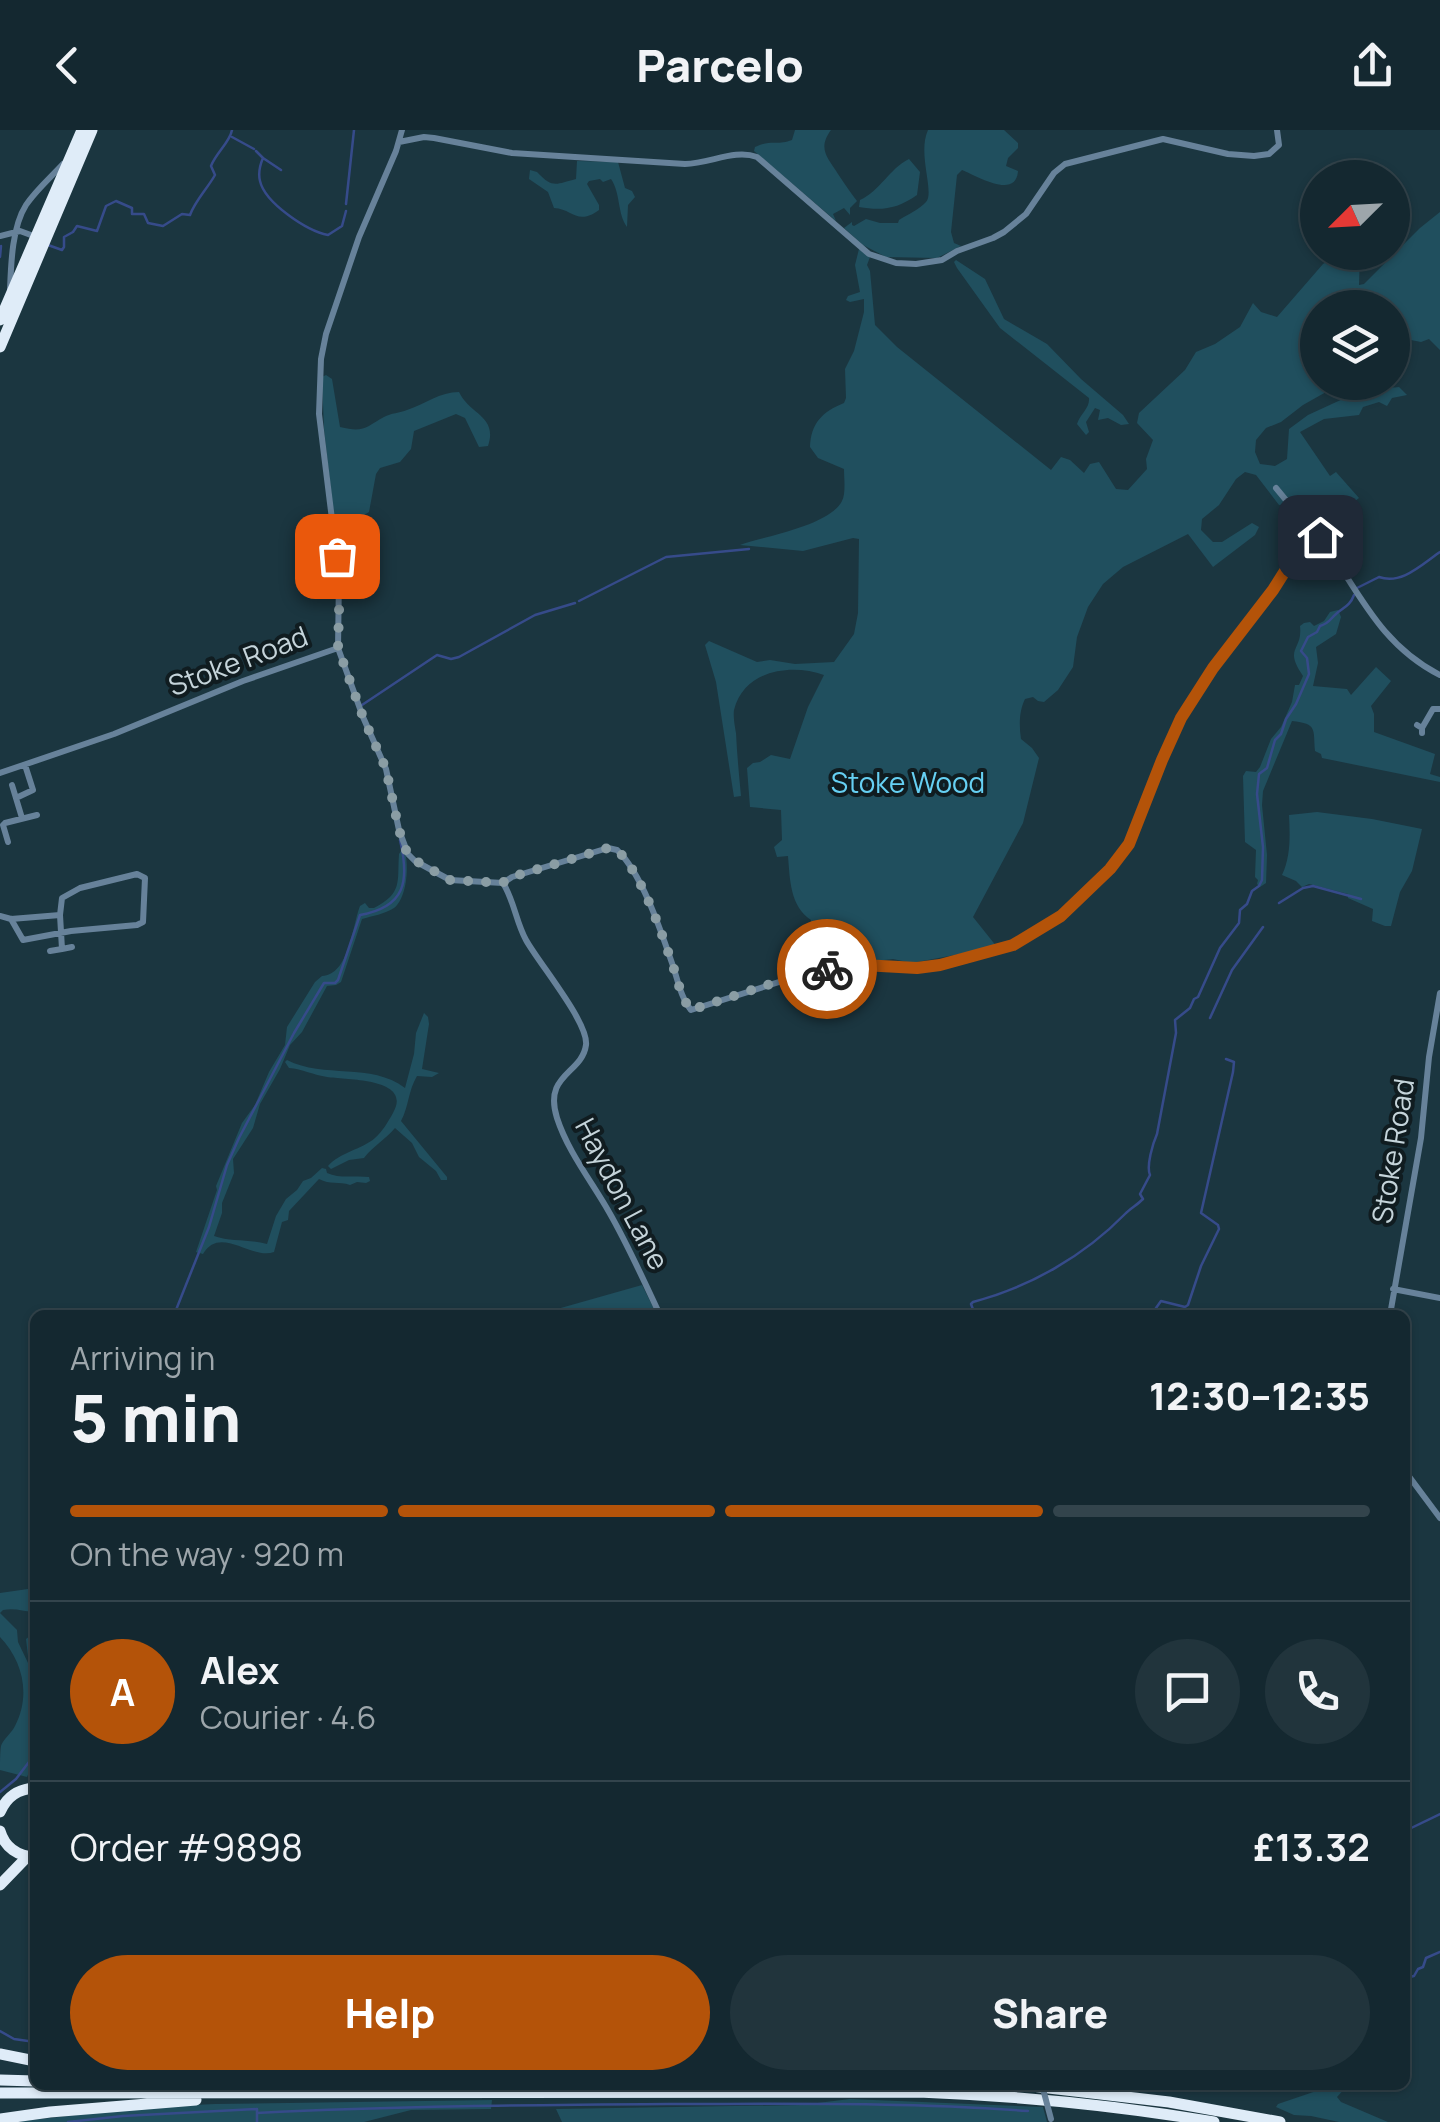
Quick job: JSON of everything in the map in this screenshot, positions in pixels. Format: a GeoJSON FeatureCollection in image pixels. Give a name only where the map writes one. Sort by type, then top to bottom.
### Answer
{"type":"FeatureCollection","features":[{"type":"Feature","properties":{"kind":"highway"},"geometry":{"type":"LineString","coordinates":[[0,347],[82,130]]}},
{"type":"Feature","properties":{"kind":"highway"},"geometry":{"type":"LineString","coordinates":[[0,320],[92,130]]}},
{"type":"Feature","properties":{"kind":"highway"},"geometry":{"type":"LineString","coordinates":[[1,1807],[12,1795],[30,1788]]}},
{"type":"Feature","properties":{"kind":"highway"},"geometry":{"type":"LineString","coordinates":[[0,1832],[8,1847],[30,1857]]}},
{"type":"Feature","properties":{"kind":"highway"},"geometry":{"type":"LineString","coordinates":[[0,1860],[8,1847]]}},
{"type":"Feature","properties":{"kind":"highway"},"geometry":{"type":"LineString","coordinates":[[0,1885],[30,1858]]}},
{"type":"Feature","properties":{"kind":"highway"},"geometry":{"type":"LineString","coordinates":[[0,2054],[30,2060]]}},
{"type":"Feature","properties":{"kind":"highway"},"geometry":{"type":"LineString","coordinates":[[0,2080],[30,2081]]}},
{"type":"Feature","properties":{"kind":"highway"},"geometry":{"type":"LineString","coordinates":[[1066,2090],[1169,2102],[1280,2122]]}},
{"type":"Feature","properties":{"kind":"highway"},"geometry":{"type":"LineString","coordinates":[[0,2092],[919,2092],[1052,2100],[1214,2122]]}},
{"type":"Feature","properties":{"kind":"highway"},"geometry":{"type":"LineString","coordinates":[[0,2118],[245,2094]]}},
{"type":"Feature","properties":{"kind":"street"},"geometry":{"type":"LineString","coordinates":[[338,648],[340,576],[320,414],[320,359],[359,238],[402,130]]}},
{"type":"Feature","properties":{"kind":"street"},"geometry":{"type":"LineString","coordinates":[[399,142],[434,138],[512,153],[685,164],[718,160],[738,152],[751,154],[869,254],[916,264],[942,260],[1004,232],[1026,214],[1054,173],[1065,164],[1163,139],[1238,156],[1262,156],[1279,146],[1277,130]]}},
{"type":"Feature","properties":{"kind":"street"},"geometry":{"type":"LineString","coordinates":[[10,296],[17,232],[26,205],[69,160]]}},
{"type":"Feature","properties":{"kind":"street"},"geometry":{"type":"LineString","coordinates":[[0,236],[20,231],[40,238]]}},
{"type":"Feature","properties":{"kind":"street"},"geometry":{"type":"LineString","coordinates":[[1276,488],[1324,542],[1386,635],[1440,675]]}},
{"type":"Feature","properties":{"kind":"street","name":"Stoke Road"},"geometry":{"type":"LineString","coordinates":[[0,773],[338,648],[386,769],[408,854],[450,880],[502,883],[608,848],[617,850],[643,891],[691,1010],[817,970],[882,964],[926,967],[1013,945],[1061,916],[1129,844],[1181,718],[1302,544],[1314,534]]}},
{"type":"Feature","properties":{"kind":"street"},"geometry":{"type":"LineString","coordinates":[[1420,728],[1434,709],[1440,709]]}},
{"type":"Feature","properties":{"kind":"street"},"geometry":{"type":"LineString","coordinates":[[16,798],[33,790],[25,764]]}},
{"type":"Feature","properties":{"kind":"street"},"geometry":{"type":"LineString","coordinates":[[12,786],[22,818]]}},
{"type":"Feature","properties":{"kind":"street"},"geometry":{"type":"LineString","coordinates":[[8,842],[3,825],[37,815]]}},
{"type":"Feature","properties":{"kind":"street"},"geometry":{"type":"LineString","coordinates":[[11,919],[23,940],[60,934],[140,924],[145,878],[137,874],[80,888],[62,898],[60,915],[60,934],[62,949]]}},
{"type":"Feature","properties":{"kind":"street","name":"Haydon Lane"},"geometry":{"type":"LineString","coordinates":[[502,883],[524,937],[586,1036],[584,1052],[556,1090],[558,1122],[622,1234],[658,1310]]}},
{"type":"Feature","properties":{"kind":"street"},"geometry":{"type":"LineString","coordinates":[[0,916],[11,919],[60,915]]}},
{"type":"Feature","properties":{"kind":"street"},"geometry":{"type":"LineString","coordinates":[[50,951],[72,947]]}},
{"type":"Feature","properties":{"kind":"street","name":"Stoke Road"},"geometry":{"type":"LineString","coordinates":[[1391,1310],[1421,1138],[1440,993]]}},
{"type":"Feature","properties":{"kind":"street"},"geometry":{"type":"LineString","coordinates":[[1393,1289],[1440,1298]]}},
{"type":"Feature","properties":{"kind":"street"},"geometry":{"type":"LineString","coordinates":[[1410,1478],[1440,1518]]}},
{"type":"Feature","properties":{"kind":"street"},"geometry":{"type":"LineString","coordinates":[[1043,2090],[1051,2120]]}},
{"type":"Feature","properties":{"kind":"green space"},"geometry":{"type":"Polygon","coordinates":[[[795,130],[831,130],[825,143],[826,153],[857,201],[850,208],[850,215],[844,208],[833,214],[836,221],[754,151],[761,145],[792,140],[795,130]]]}},
{"type":"Feature","properties":{"kind":"green space"},"geometry":{"type":"Polygon","coordinates":[[[928,130],[1004,130],[1018,143],[1006,166],[1018,171],[1016,180],[995,184],[962,170],[957,175],[951,232],[954,243],[961,246],[937,258],[886,257],[863,245],[844,228],[866,219],[898,223],[926,202],[929,190],[924,150],[928,130]]]}},
{"type":"Feature","properties":{"kind":"green space"},"geometry":{"type":"Polygon","coordinates":[[[909,159],[920,172],[917,195],[889,208],[859,207],[860,200],[909,159]]]}},
{"type":"Feature","properties":{"kind":"green space"},"geometry":{"type":"Polygon","coordinates":[[[577,161],[618,162],[625,188],[635,197],[628,205],[627,227],[611,179],[589,181],[599,210],[580,217],[554,208],[548,192],[529,179],[530,170],[551,183],[576,179],[577,161]]]}},
{"type":"Feature","properties":{"kind":"green space","name":"Stoke Wood"},"geometry":{"type":"Polygon","coordinates":[[[1440,212],[1440,350],[1429,339],[1410,341],[1410,290],[1300,290],[1318,270],[1359,270],[1359,285],[1378,270],[1410,270],[1410,238],[1440,212]]]}},
{"type":"Feature","properties":{"kind":"green space","name":"Stoke Wood"},"geometry":{"type":"Polygon","coordinates":[[[859,249],[870,257],[867,265],[875,325],[897,347],[1051,470],[1061,457],[1084,473],[1090,464],[1099,462],[1116,489],[1128,490],[1147,469],[1146,459],[1153,440],[1137,423],[1139,413],[1185,370],[1196,352],[1240,327],[1253,303],[1261,312],[1277,317],[1300,290],[1300,400],[1312,400],[1266,428],[1256,440],[1260,464],[1275,466],[1287,459],[1289,429],[1308,415],[1341,400],[1391,400],[1387,406],[1379,402],[1363,407],[1359,415],[1324,419],[1300,432],[1330,476],[1336,472],[1359,498],[1318,530],[1292,503],[1279,505],[1256,475],[1245,472],[1219,505],[1202,519],[1201,530],[1213,542],[1222,542],[1252,523],[1259,527],[1255,535],[1213,567],[1188,534],[1123,567],[1103,584],[1088,607],[1077,637],[1073,667],[1058,690],[1044,702],[1033,697],[1025,699],[1022,708],[1021,739],[1039,758],[1023,823],[973,917],[997,947],[912,963],[893,959],[812,968],[805,951],[810,942],[811,920],[795,900],[788,856],[777,857],[774,847],[782,840],[781,810],[750,807],[747,768],[771,755],[790,759],[824,675],[797,670],[770,673],[758,678],[739,697],[734,716],[741,796],[734,797],[716,682],[705,645],[709,641],[757,662],[834,662],[854,634],[859,539],[803,551],[740,545],[811,524],[835,510],[842,501],[844,469],[818,458],[810,447],[819,419],[846,398],[845,369],[864,312],[864,299],[846,300],[860,292],[855,265],[859,249]]]}},
{"type":"Feature","properties":{"kind":"green space"},"geometry":{"type":"Polygon","coordinates":[[[956,260],[985,279],[1004,319],[1047,344],[1129,424],[1121,425],[1108,418],[1098,420],[1100,410],[1095,408],[1086,422],[1086,435],[1077,424],[1089,398],[1000,328],[957,268],[956,260]]]}},
{"type":"Feature","properties":{"kind":"green space"},"geometry":{"type":"Polygon","coordinates":[[[322,377],[332,379],[340,427],[364,428],[445,394],[459,392],[486,422],[488,446],[479,447],[465,418],[456,414],[414,431],[411,449],[400,462],[380,468],[376,474],[369,512],[334,517],[324,429],[322,377]]]}},
{"type":"Feature","properties":{"kind":"green space"},"geometry":{"type":"Polygon","coordinates":[[[1338,610],[1341,617],[1336,634],[1316,647],[1318,663],[1313,686],[1347,689],[1351,695],[1376,667],[1391,681],[1371,706],[1374,732],[1435,754],[1430,774],[1440,777],[1440,782],[1322,758],[1315,751],[1313,729],[1292,721],[1263,791],[1267,855],[1266,883],[1260,887],[1255,877],[1256,850],[1245,842],[1243,776],[1246,771],[1256,772],[1260,767],[1292,702],[1295,685],[1303,676],[1294,654],[1300,626],[1310,622],[1314,626],[1338,610]]]}},
{"type":"Feature","properties":{"kind":"green space"},"geometry":{"type":"Polygon","coordinates":[[[1317,812],[1422,829],[1412,871],[1400,892],[1391,926],[1372,921],[1373,909],[1348,898],[1348,894],[1309,884],[1302,887],[1282,875],[1290,838],[1289,815],[1317,812]]]}},
{"type":"Feature","properties":{"kind":"green space"},"geometry":{"type":"Polygon","coordinates":[[[401,851],[405,852],[407,865],[402,897],[390,910],[362,919],[341,982],[327,986],[302,1032],[290,1045],[260,1104],[253,1128],[233,1159],[234,1173],[214,1236],[267,1244],[286,1199],[322,1168],[332,1175],[369,1177],[370,1181],[350,1185],[319,1179],[289,1211],[288,1220],[282,1222],[274,1252],[218,1243],[203,1254],[196,1252],[216,1186],[242,1123],[285,1045],[287,1027],[315,982],[331,974],[344,959],[360,906],[365,903],[374,908],[394,892],[401,851]]]}},
{"type":"Feature","properties":{"kind":"green space"},"geometry":{"type":"Polygon","coordinates":[[[424,1013],[429,1024],[422,1069],[439,1073],[432,1077],[417,1076],[401,1121],[447,1180],[441,1180],[395,1128],[364,1158],[331,1169],[328,1166],[333,1161],[380,1133],[397,1102],[394,1093],[375,1083],[289,1068],[285,1062],[377,1075],[405,1088],[424,1013]]]}},
{"type":"Feature","properties":{"kind":"green space"},"geometry":{"type":"Polygon","coordinates":[[[642,1285],[654,1310],[554,1310],[642,1285]]]}},
{"type":"Feature","properties":{"kind":"green space"},"geometry":{"type":"Polygon","coordinates":[[[30,1589],[30,1611],[0,1613],[0,1593],[30,1589]]]}},
{"type":"Feature","properties":{"kind":"green space"},"geometry":{"type":"Polygon","coordinates":[[[0,1613],[17,1630],[29,1665],[26,1639],[30,1636],[27,1777],[0,1770],[1,1746],[20,1714],[23,1691],[19,1668],[0,1637],[0,1613]]]}},
{"type":"Feature","properties":{"kind":"green space"},"geometry":{"type":"Polygon","coordinates":[[[1319,2090],[1343,2090],[1337,2097],[1341,2102],[1388,2122],[1339,2122],[1294,2115],[1276,2107],[1319,2090]]]}},
{"type":"Feature","properties":{"kind":"green space"},"geometry":{"type":"Polygon","coordinates":[[[850,2099],[1043,2107],[1047,2122],[562,2122],[556,2109],[801,2105],[850,2099]]]}},
{"type":"Feature","properties":{"kind":"green space"},"geometry":{"type":"Polygon","coordinates":[[[492,2100],[491,2109],[411,2110],[364,2122],[12,2122],[215,2104],[492,2100]]]}},
{"type":"Feature","properties":{"kind":"waterway"},"geometry":{"type":"LineString","coordinates":[[48,245],[62,250],[64,237],[77,226],[97,231],[106,206],[116,201],[132,208],[132,214],[144,214],[148,223],[163,226],[182,214],[190,215],[215,175],[211,166],[232,130]]}},
{"type":"Feature","properties":{"kind":"waterway"},"geometry":{"type":"LineString","coordinates":[[346,204],[354,130]]}},
{"type":"Feature","properties":{"kind":"waterway"},"geometry":{"type":"LineString","coordinates":[[232,137],[254,149]]}},
{"type":"Feature","properties":{"kind":"waterway"},"geometry":{"type":"LineString","coordinates":[[256,151],[263,158],[259,175],[263,189],[278,207],[299,222],[328,235],[342,226],[346,211]]}},
{"type":"Feature","properties":{"kind":"waterway"},"geometry":{"type":"LineString","coordinates":[[263,158],[281,170]]}},
{"type":"Feature","properties":{"kind":"waterway"},"geometry":{"type":"LineString","coordinates":[[0,257],[1,246]]}},
{"type":"Feature","properties":{"kind":"waterway"},"geometry":{"type":"LineString","coordinates":[[579,601],[666,557],[749,549]]}},
{"type":"Feature","properties":{"kind":"waterway"},"geometry":{"type":"LineString","coordinates":[[1357,588],[1379,577],[1404,576],[1440,552]]}},
{"type":"Feature","properties":{"kind":"waterway"},"geometry":{"type":"LineString","coordinates":[[973,1310],[973,1302],[1015,1288],[1055,1268],[1092,1243],[1143,1199],[1140,1194],[1150,1175],[1149,1160],[1176,1033],[1175,1020],[1198,997],[1220,948],[1239,923],[1240,910],[1262,880],[1259,774],[1267,768],[1275,740],[1309,674],[1307,658],[1301,651],[1308,637],[1351,602],[1354,595]]}},
{"type":"Feature","properties":{"kind":"waterway"},"geometry":{"type":"LineString","coordinates":[[362,705],[437,655],[459,657],[535,615],[575,603]]}},
{"type":"Feature","properties":{"kind":"waterway"},"geometry":{"type":"LineString","coordinates":[[176,1310],[209,1227],[227,1165],[294,1033],[324,983],[338,980],[360,915],[387,906],[401,890],[404,868],[400,840]]}},
{"type":"Feature","properties":{"kind":"waterway"},"geometry":{"type":"LineString","coordinates":[[1279,903],[1313,886],[1361,899]]}},
{"type":"Feature","properties":{"kind":"waterway"},"geometry":{"type":"LineString","coordinates":[[1210,1018],[1232,970],[1263,927]]}},
{"type":"Feature","properties":{"kind":"waterway"},"geometry":{"type":"LineString","coordinates":[[1155,1310],[1161,1301],[1188,1305],[1219,1229],[1201,1213],[1233,1072],[1234,1062],[1226,1059]]}},
{"type":"Feature","properties":{"kind":"waterway"},"geometry":{"type":"LineString","coordinates":[[0,1792],[30,1761]]}},
{"type":"Feature","properties":{"kind":"waterway"},"geometry":{"type":"LineString","coordinates":[[1410,1829],[1440,1814]]}},
{"type":"Feature","properties":{"kind":"waterway"},"geometry":{"type":"LineString","coordinates":[[1410,1977],[1423,1967],[1426,1958],[1440,1952]]}},
{"type":"Feature","properties":{"kind":"waterway"},"geometry":{"type":"LineString","coordinates":[[0,2031],[14,2039],[30,2041]]}},
{"type":"Feature","properties":{"kind":"waterway"},"geometry":{"type":"LineString","coordinates":[[257,2113],[669,2104],[893,2105],[1028,2111]]}},
{"type":"Feature","properties":{"kind":"waterway"},"geometry":{"type":"LineString","coordinates":[[68,2122],[257,2109],[257,2122]]}},
{"type":"Feature","properties":{"kind":"way so far"},"geometry":{"type":"LineString","coordinates":[[337,556],[338,648],[386,769],[406,850],[416,861],[450,880],[502,883],[614,848],[634,872],[691,1010],[827,969]]}},
{"type":"Feature","properties":{"kind":"route"},"geometry":{"type":"LineString","coordinates":[[827,969],[882,964],[917,968],[940,965],[1013,945],[1061,916],[1110,869],[1129,844],[1181,718],[1302,544],[1314,534],[1320,537]]}}]}
